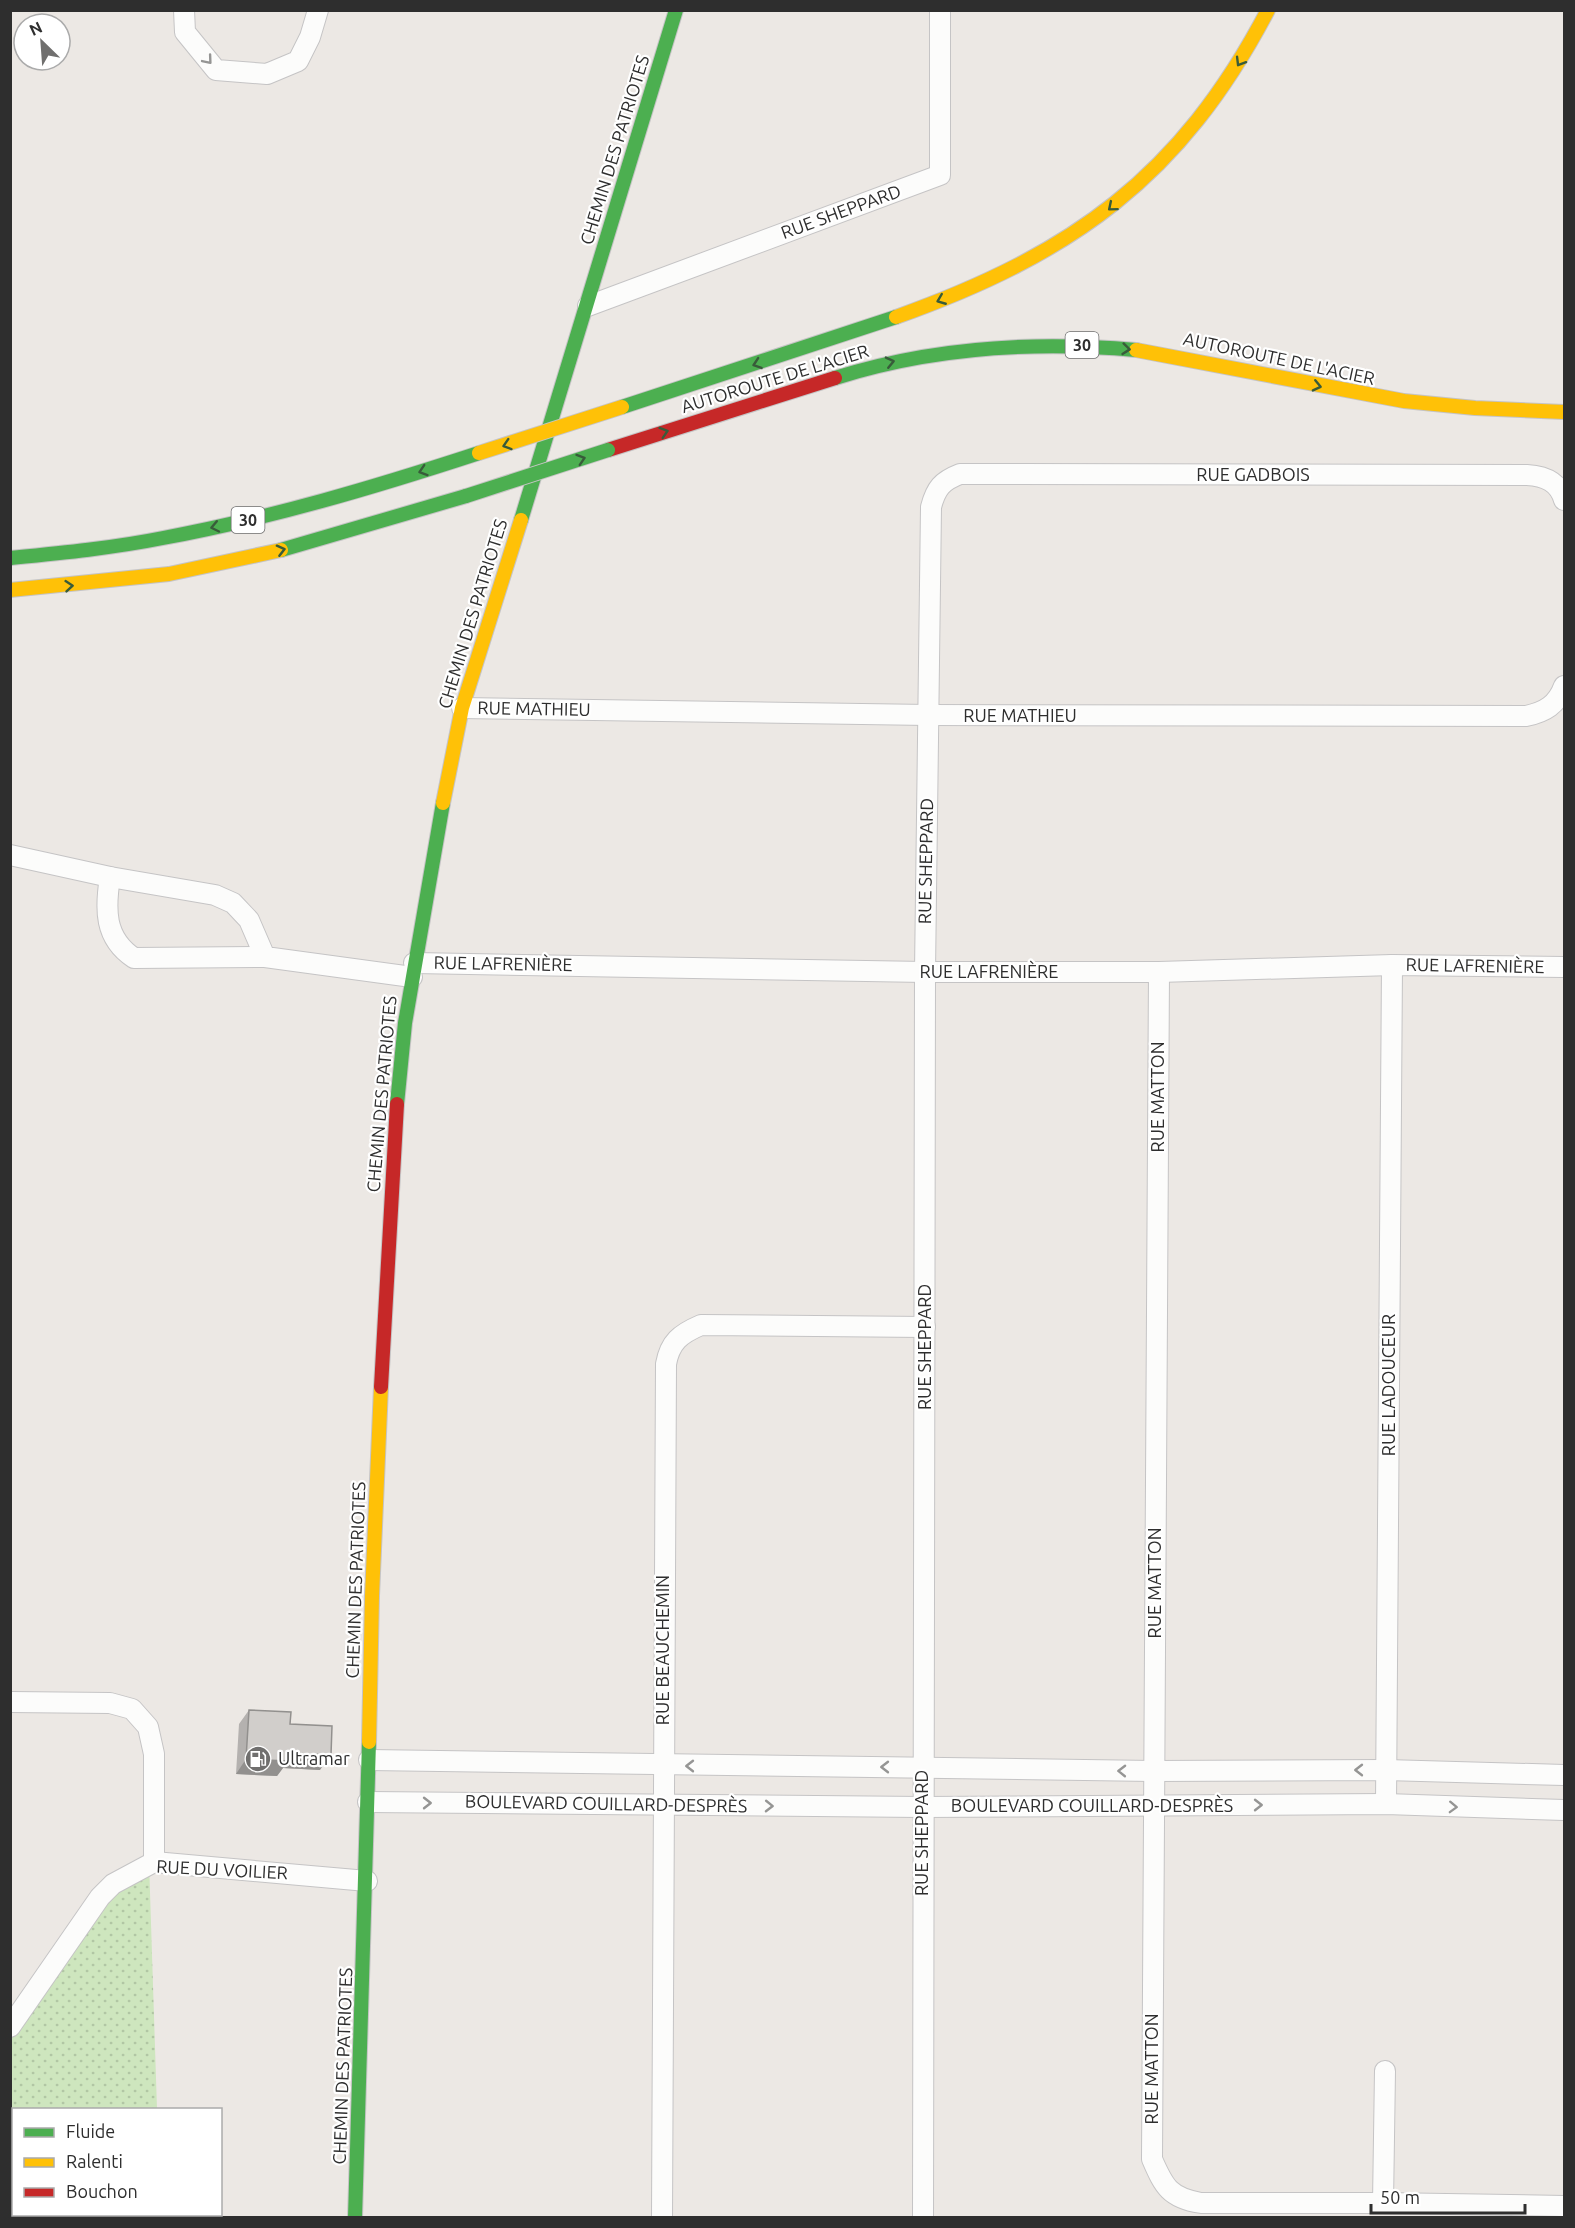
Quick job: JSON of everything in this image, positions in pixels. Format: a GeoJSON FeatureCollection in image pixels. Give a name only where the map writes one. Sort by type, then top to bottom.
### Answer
{"type":"FeatureCollection","features":[{"type":"Feature","properties":{"kind":"main road","name":"CHEMIN DES PATRIOTES"},"geometry":{"type":"LineString","coordinates":[[355,2217],[368,1881],[372,1596],[384,1306],[395,1120],[413,970],[462,708],[588,306],[676,10]]}},
{"type":"Feature","properties":{"kind":"main road","name":"AUTOROUTE DE L'ACIER"},"geometry":{"type":"LineString","coordinates":[[10,558],[134,543],[244,521],[364,489],[887,320],[963,291],[1050,250],[1099,218],[1185,138],[1238,67],[1268,10]]}},
{"type":"Feature","properties":{"kind":"main road","name":"AUTOROUTE DE L'ACIER"},"geometry":{"type":"LineString","coordinates":[[10,590],[94,583],[192,570],[334,536],[870,367],[939,353],[1012,346],[1081,345],[1144,351],[1386,399],[1475,408],[1564,412]]}},
{"type":"Feature","properties":{"kind":"street"},"geometry":{"type":"LineString","coordinates":[[184,10],[185,32],[216,70],[267,74],[298,61],[310,37],[318,10]]}},
{"type":"Feature","properties":{"kind":"street","name":"RUE SHEPPARD"},"geometry":{"type":"LineString","coordinates":[[588,306],[939,175],[940,10]]}},
{"type":"Feature","properties":{"kind":"street","name":"RUE GADBOIS"},"geometry":{"type":"LineString","coordinates":[[944,481],[960,474],[1527,475],[1540,476],[1562,494]]}},
{"type":"Feature","properties":{"kind":"street","name":"RUE SHEPPARD"},"geometry":{"type":"LineString","coordinates":[[923,2217],[922,1808],[928,715],[931,507],[935,492],[944,481]]}},
{"type":"Feature","properties":{"kind":"street","name":"RUE MATHIEU"},"geometry":{"type":"LineString","coordinates":[[462,708],[928,715],[1526,716],[1545,710],[1554,704],[1564,686]]}},
{"type":"Feature","properties":{"kind":"street"},"geometry":{"type":"LineString","coordinates":[[10,855],[51,862],[110,877],[215,895],[233,903],[249,920],[266,957]]}},
{"type":"Feature","properties":{"kind":"street","name":"RUE LAFRENIÈRE"},"geometry":{"type":"LineString","coordinates":[[110,877],[106,905],[110,929],[121,950],[134,958],[266,957],[413,970],[1159,972],[1392,965],[1564,967]]}},
{"type":"Feature","properties":{"kind":"street","name":"RUE LADOUCEUR"},"geometry":{"type":"LineString","coordinates":[[1386,1804],[1392,965]]}},
{"type":"Feature","properties":{"kind":"street","name":"RUE MATTON"},"geometry":{"type":"LineString","coordinates":[[1159,972],[1152,2159],[1167,2190],[1184,2200],[1201,2203],[1383,2202]]}},
{"type":"Feature","properties":{"kind":"street","name":"RUE BEAUCHEMIN"},"geometry":{"type":"LineString","coordinates":[[662,2217],[662,1805],[666,1364],[669,1347],[683,1333],[701,1325],[925,1327]]}},
{"type":"Feature","properties":{"kind":"street"},"geometry":{"type":"LineString","coordinates":[[10,1702],[110,1703],[132,1709],[148,1727],[154,1754],[154,1862]]}},
{"type":"Feature","properties":{"kind":"street","name":"BOULEVARD COUILLARD-DESPRÈS"},"geometry":{"type":"LineString","coordinates":[[369,1760],[663,1766],[1153,1771],[1386,1770],[1564,1775]]}},
{"type":"Feature","properties":{"kind":"street","name":"BOULEVARD COUILLARD-DESPRÈS"},"geometry":{"type":"LineString","coordinates":[[368,1802],[922,1808],[1386,1804],[1564,1810]]}},
{"type":"Feature","properties":{"kind":"street","name":"RUE DU VOILIER"},"geometry":{"type":"LineString","coordinates":[[10,2027],[100,1897],[112,1884],[154,1862],[368,1881]]}},
{"type":"Feature","properties":{"kind":"street"},"geometry":{"type":"LineString","coordinates":[[1385,2071],[1383,2202],[1564,2206]]}},
{"type":"Feature","properties":{"kind":"green space"},"geometry":{"type":"Polygon","coordinates":[[[149,1861],[157,2108],[12,2108],[12,2216],[160,2217],[11,2218],[11,2014],[111,1877],[149,1861]]]}},
{"type":"Feature","properties":{"kind":"building"},"geometry":{"type":"Polygon","coordinates":[[[249,1710],[291,1712],[290,1724],[332,1726],[331,1755],[288,1753],[288,1761],[246,1759],[249,1710]]]}},
{"type":"Feature","properties":{"kind":"traffic: fast"},"geometry":{"type":"LineString","coordinates":[[521,520],[676,10]]}},
{"type":"Feature","properties":{"kind":"traffic: fast"},"geometry":{"type":"LineString","coordinates":[[622,407],[896,317]]}},
{"type":"Feature","properties":{"kind":"traffic: fast"},"geometry":{"type":"LineString","coordinates":[[835,378],[909,359],[984,349],[1060,346],[1136,350]]}},
{"type":"Feature","properties":{"kind":"traffic: fast"},"geometry":{"type":"LineString","coordinates":[[466,496],[608,450]]}},
{"type":"Feature","properties":{"kind":"traffic: fast"},"geometry":{"type":"LineString","coordinates":[[10,558],[125,545],[203,530],[362,490],[479,453]]}},
{"type":"Feature","properties":{"kind":"traffic: fast"},"geometry":{"type":"LineString","coordinates":[[281,550],[466,496]]}},
{"type":"Feature","properties":{"kind":"traffic: fast"},"geometry":{"type":"LineString","coordinates":[[397,1104],[405,1023],[443,803]]}},
{"type":"Feature","properties":{"kind":"traffic: fast"},"geometry":{"type":"LineString","coordinates":[[355,2218],[369,1742]]}},
{"type":"Feature","properties":{"kind":"traffic: slow"},"geometry":{"type":"LineString","coordinates":[[896,317],[959,293],[1016,266],[1068,236],[1115,203],[1158,164],[1198,120],[1234,69],[1268,10]]}},
{"type":"Feature","properties":{"kind":"traffic: slow"},"geometry":{"type":"LineString","coordinates":[[1136,350],[1404,401],[1475,408],[1564,412]]}},
{"type":"Feature","properties":{"kind":"traffic: slow"},"geometry":{"type":"LineString","coordinates":[[479,453],[622,407]]}},
{"type":"Feature","properties":{"kind":"traffic: slow"},"geometry":{"type":"LineString","coordinates":[[443,803],[462,708],[521,520]]}},
{"type":"Feature","properties":{"kind":"traffic: slow"},"geometry":{"type":"LineString","coordinates":[[10,590],[169,574],[281,550]]}},
{"type":"Feature","properties":{"kind":"traffic: slow"},"geometry":{"type":"LineString","coordinates":[[369,1742],[372,1596],[381,1387]]}},
{"type":"Feature","properties":{"kind":"traffic: jam"},"geometry":{"type":"LineString","coordinates":[[608,450],[835,378]]}},
{"type":"Feature","properties":{"kind":"traffic: jam"},"geometry":{"type":"LineString","coordinates":[[381,1387],[397,1104]]}},
{"type":"Feature","properties":{"kind":"place","name":"Ultramar"},"geometry":{"type":"Point","coordinates":[258,1759]}}]}
